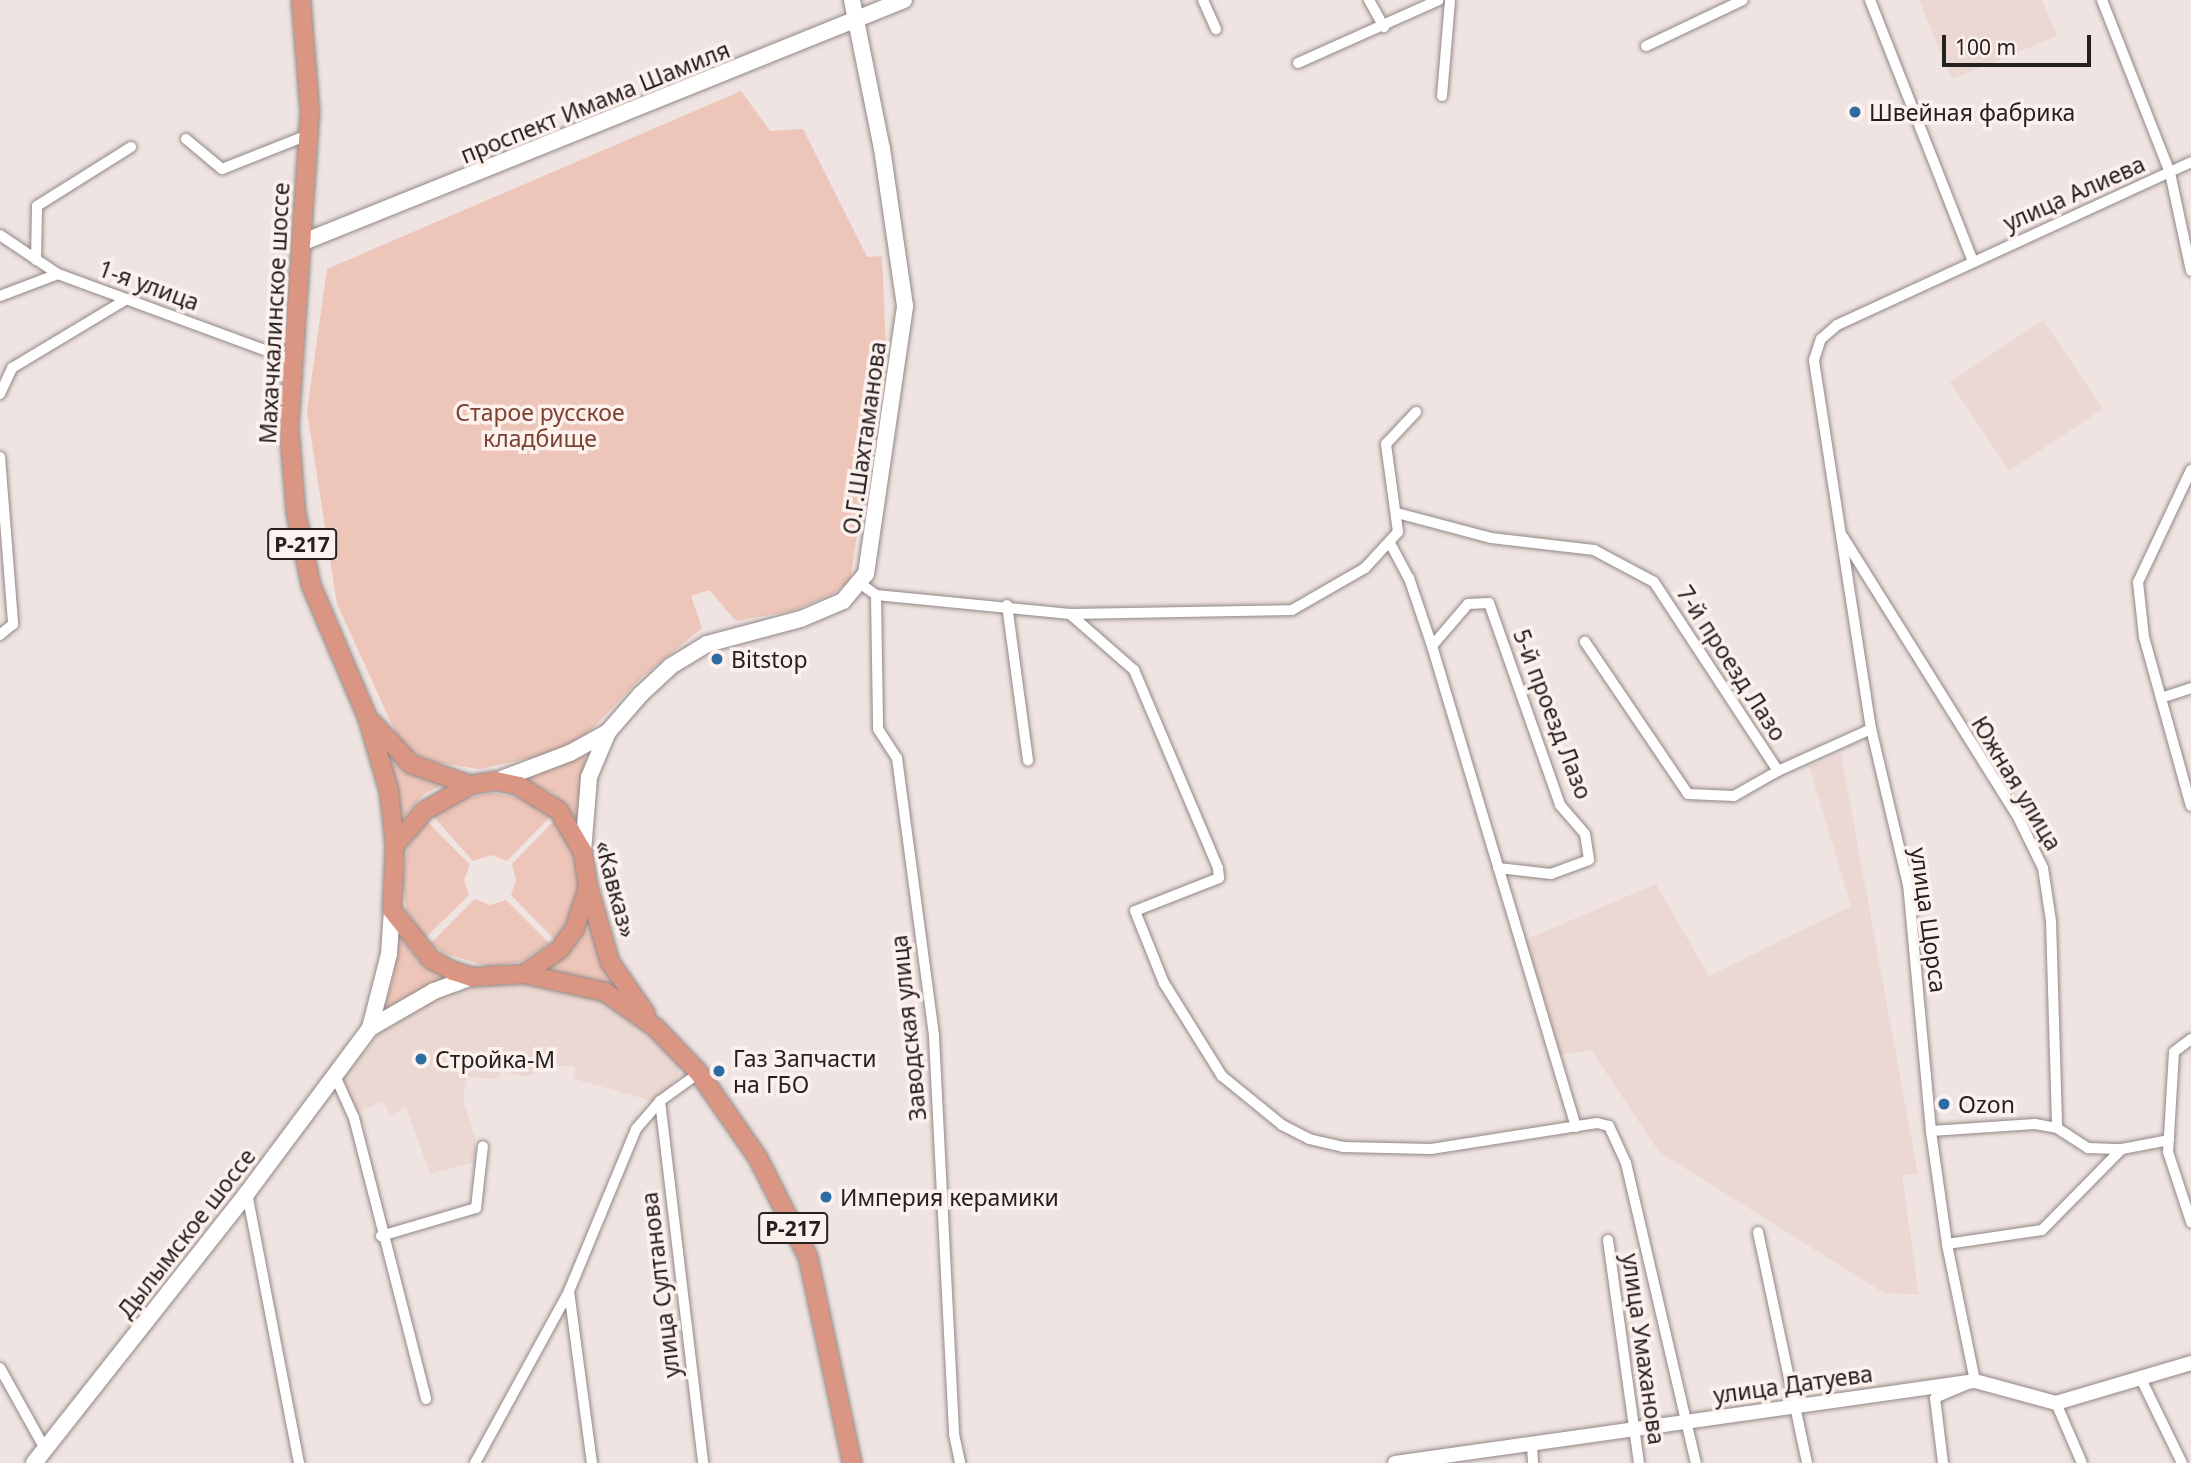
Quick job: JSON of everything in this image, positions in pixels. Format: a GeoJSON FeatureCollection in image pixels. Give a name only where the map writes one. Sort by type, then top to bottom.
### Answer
{"type":"FeatureCollection","features":[{"type":"Feature","properties":{"kind":"highway","name":"Махачкалинское шоссе"},"geometry":{"type":"LineString","coordinates":[[302,0],[308,135],[289,426],[296,513],[311,585],[367,716],[389,791],[395,845],[392,910]]}},
{"type":"Feature","properties":{"kind":"highway","name":"«Кавказ»"},"geometry":{"type":"LineString","coordinates":[[367,716],[411,764],[470,785],[496,781],[541,796],[574,830],[583,852],[587,886],[610,962],[656,1028]]}},
{"type":"Feature","properties":{"kind":"highway","name":"Р-217"},"geometry":{"type":"LineString","coordinates":[[395,845],[424,811],[470,785]]}},
{"type":"Feature","properties":{"kind":"highway","name":"Р-217"},"geometry":{"type":"LineString","coordinates":[[524,974],[560,949],[574,930],[587,886]]}},
{"type":"Feature","properties":{"kind":"highway","name":"Р-217"},"geometry":{"type":"LineString","coordinates":[[392,910],[431,959],[472,977],[524,974],[605,992],[656,1028],[699,1073],[758,1158],[808,1257],[852,1463]]}},
{"type":"Feature","properties":{"kind":"main road","name":"О.Г.Шахтаманова"},"geometry":{"type":"LineString","coordinates":[[852,0],[883,149],[905,306],[886,458],[861,584]]}},
{"type":"Feature","properties":{"kind":"main road","name":"проспект Имама Шамиля"},"geometry":{"type":"LineString","coordinates":[[301,243],[904,0]]}},
{"type":"Feature","properties":{"kind":"main road"},"geometry":{"type":"LineString","coordinates":[[608,732],[671,666],[707,644],[801,619],[843,601],[861,584]]}},
{"type":"Feature","properties":{"kind":"main road","name":"Р-217"},"geometry":{"type":"LineString","coordinates":[[496,781],[570,753],[608,732]]}},
{"type":"Feature","properties":{"kind":"main road","name":"Р-217"},"geometry":{"type":"LineString","coordinates":[[583,852],[589,776],[608,732]]}},
{"type":"Feature","properties":{"kind":"main road","name":"Р-217"},"geometry":{"type":"LineString","coordinates":[[370,1028],[389,954],[392,910]]}},
{"type":"Feature","properties":{"kind":"main road","name":"Р-217"},"geometry":{"type":"LineString","coordinates":[[370,1028],[434,991],[472,977]]}},
{"type":"Feature","properties":{"kind":"main road","name":"Дылымское шоссе"},"geometry":{"type":"LineString","coordinates":[[34,1463],[336,1078],[370,1028]]}},
{"type":"Feature","properties":{"kind":"street"},"geometry":{"type":"LineString","coordinates":[[1203,0],[1216,29]]}},
{"type":"Feature","properties":{"kind":"street"},"geometry":{"type":"LineString","coordinates":[[1369,0],[1384,27]]}},
{"type":"Feature","properties":{"kind":"street"},"geometry":{"type":"LineString","coordinates":[[1298,63],[1384,27],[1439,0]]}},
{"type":"Feature","properties":{"kind":"street"},"geometry":{"type":"LineString","coordinates":[[1442,96],[1450,0]]}},
{"type":"Feature","properties":{"kind":"street"},"geometry":{"type":"LineString","coordinates":[[1646,46],[1743,0]]}},
{"type":"Feature","properties":{"kind":"street"},"geometry":{"type":"LineString","coordinates":[[1870,0],[1973,261]]}},
{"type":"Feature","properties":{"kind":"street"},"geometry":{"type":"LineString","coordinates":[[2102,0],[2170,173],[2191,271]]}},
{"type":"Feature","properties":{"kind":"street"},"geometry":{"type":"LineString","coordinates":[[186,139],[222,169],[308,135]]}},
{"type":"Feature","properties":{"kind":"street"},"geometry":{"type":"LineString","coordinates":[[36,260],[37,206],[131,147]]}},
{"type":"Feature","properties":{"kind":"street","name":"улица Алиева"},"geometry":{"type":"LineString","coordinates":[[1837,325],[2191,162]]}},
{"type":"Feature","properties":{"kind":"street","name":"1-я улица"},"geometry":{"type":"LineString","coordinates":[[0,235],[58,274],[292,360]]}},
{"type":"Feature","properties":{"kind":"street"},"geometry":{"type":"LineString","coordinates":[[0,296],[58,274]]}},
{"type":"Feature","properties":{"kind":"street"},"geometry":{"type":"LineString","coordinates":[[0,394],[12,368],[127,299]]}},
{"type":"Feature","properties":{"kind":"street","name":"улица Щорса"},"geometry":{"type":"LineString","coordinates":[[1837,325],[1821,340],[1814,360],[1871,729],[1908,884],[1931,1131],[1947,1244],[1975,1381]]}},
{"type":"Feature","properties":{"kind":"street"},"geometry":{"type":"LineString","coordinates":[[861,584],[876,595],[1007,605],[1070,614],[1292,610],[1365,568],[1391,543],[1399,524],[1385,463],[1386,444],[1416,412]]}},
{"type":"Feature","properties":{"kind":"street"},"geometry":{"type":"LineString","coordinates":[[0,457],[2,517],[13,624],[0,635]]}},
{"type":"Feature","properties":{"kind":"street"},"geometry":{"type":"LineString","coordinates":[[2191,470],[2138,582],[2144,637],[2191,806]]}},
{"type":"Feature","properties":{"kind":"street","name":"7-й проезд Лазо"},"geometry":{"type":"LineString","coordinates":[[1397,513],[1491,538],[1594,550],[1654,582],[1778,771],[1734,796],[1688,794],[1585,642]]}},
{"type":"Feature","properties":{"kind":"street","name":"Южная улица"},"geometry":{"type":"LineString","coordinates":[[1840,533],[1976,756],[2017,815],[2043,868],[2051,921],[2057,1128]]}},
{"type":"Feature","properties":{"kind":"street"},"geometry":{"type":"LineString","coordinates":[[1391,543],[1409,578],[1432,646],[1576,1127]]}},
{"type":"Feature","properties":{"kind":"street","name":"Заводская улица"},"geometry":{"type":"LineString","coordinates":[[876,595],[878,729],[897,758],[934,1037],[954,1434],[960,1463]]}},
{"type":"Feature","properties":{"kind":"street","name":"5-й проезд Лазо"},"geometry":{"type":"LineString","coordinates":[[1432,646],[1468,604],[1489,603],[1560,804],[1585,834],[1589,860],[1551,874],[1498,868]]}},
{"type":"Feature","properties":{"kind":"street"},"geometry":{"type":"LineString","coordinates":[[1007,605],[1028,761]]}},
{"type":"Feature","properties":{"kind":"street"},"geometry":{"type":"LineString","coordinates":[[1070,614],[1134,670],[1205,830],[1219,878],[1135,911],[1164,983],[1222,1076],[1263,1109],[1309,1139],[1370,1150],[1431,1149],[1576,1127],[1609,1126],[1626,1163],[1696,1463]]}},
{"type":"Feature","properties":{"kind":"street"},"geometry":{"type":"LineString","coordinates":[[2161,698],[2191,688]]}},
{"type":"Feature","properties":{"kind":"street"},"geometry":{"type":"LineString","coordinates":[[1778,771],[1871,729]]}},
{"type":"Feature","properties":{"kind":"street"},"geometry":{"type":"LineString","coordinates":[[2191,1039],[2174,1052],[2168,1152],[2191,1222]]}},
{"type":"Feature","properties":{"kind":"street"},"geometry":{"type":"LineString","coordinates":[[478,1461],[569,1291],[636,1129],[660,1101],[699,1073]]}},
{"type":"Feature","properties":{"kind":"street"},"geometry":{"type":"LineString","coordinates":[[336,1078],[354,1118],[381,1236],[426,1399]]}},
{"type":"Feature","properties":{"kind":"street","name":"улица Султанова"},"geometry":{"type":"LineString","coordinates":[[660,1101],[703,1463]]}},
{"type":"Feature","properties":{"kind":"street"},"geometry":{"type":"LineString","coordinates":[[1931,1131],[2035,1124],[2057,1128],[2088,1148],[2122,1149],[2169,1140]]}},
{"type":"Feature","properties":{"kind":"street"},"geometry":{"type":"LineString","coordinates":[[381,1236],[476,1208],[483,1146]]}},
{"type":"Feature","properties":{"kind":"street"},"geometry":{"type":"LineString","coordinates":[[1947,1244],[2042,1230],[2122,1149]]}},
{"type":"Feature","properties":{"kind":"street"},"geometry":{"type":"LineString","coordinates":[[247,1193],[299,1463]]}},
{"type":"Feature","properties":{"kind":"street"},"geometry":{"type":"LineString","coordinates":[[1758,1232],[1807,1463]]}},
{"type":"Feature","properties":{"kind":"street","name":"улица Умаханова"},"geometry":{"type":"LineString","coordinates":[[1608,1240],[1639,1463]]}},
{"type":"Feature","properties":{"kind":"street"},"geometry":{"type":"LineString","coordinates":[[569,1291],[592,1463]]}},
{"type":"Feature","properties":{"kind":"street"},"geometry":{"type":"LineString","coordinates":[[2082,1463],[2056,1403],[2191,1363]]}},
{"type":"Feature","properties":{"kind":"street"},"geometry":{"type":"LineString","coordinates":[[0,1368],[45,1449]]}},
{"type":"Feature","properties":{"kind":"street"},"geometry":{"type":"LineString","coordinates":[[2141,1379],[2182,1463]]}},
{"type":"Feature","properties":{"kind":"street"},"geometry":{"type":"LineString","coordinates":[[1943,1463],[1936,1398],[1975,1381]]}},
{"type":"Feature","properties":{"kind":"street","name":"улица Датуева"},"geometry":{"type":"LineString","coordinates":[[1395,1463],[1975,1381],[2056,1403]]}},
{"type":"Feature","properties":{"kind":"street"},"geometry":{"type":"LineString","coordinates":[[1532,1444],[1534,1463]]}},
{"type":"Feature","properties":{"kind":"shaded area"},"geometry":{"type":"Polygon","coordinates":[[[1919,0],[2042,0],[2057,36],[1952,79],[1919,0]]]}},
{"type":"Feature","properties":{"kind":"shaded area"},"geometry":{"type":"Polygon","coordinates":[[[2043,320],[2103,409],[2009,471],[1950,382],[2043,320]]]}},
{"type":"Feature","properties":{"kind":"shaded area"},"geometry":{"type":"Polygon","coordinates":[[[1841,754],[1918,1174],[1902,1175],[1919,1295],[1884,1293],[1659,1152],[1591,1050],[1560,1055],[1525,940],[1656,884],[1709,976],[1851,906],[1809,766],[1841,754]]]}},
{"type":"Feature","properties":{"kind":"shaded area"},"geometry":{"type":"Polygon","coordinates":[[[554,983],[599,994],[625,1010],[677,1061],[679,1076],[656,1102],[574,1079],[575,1066],[548,1066],[527,1077],[501,1071],[499,1079],[467,1077],[463,1099],[475,1138],[475,1162],[430,1174],[406,1107],[391,1115],[382,1101],[356,1114],[342,1080],[392,1019],[434,997],[484,985],[554,983]]]}},
{"type":"Feature","properties":{"kind":"green space","name":"Старое русское кладбище"},"geometry":{"type":"Polygon","coordinates":[[[741,91],[770,131],[803,129],[867,257],[882,256],[886,349],[850,580],[831,595],[792,611],[736,621],[709,590],[691,596],[702,628],[642,677],[588,733],[554,753],[479,769],[434,762],[412,752],[398,738],[337,604],[307,411],[327,269],[741,91]]]}},
{"type":"Feature","properties":{"kind":"green space"},"geometry":{"type":"Polygon","coordinates":[[[382,747],[446,783],[424,794],[400,821],[382,747]]]}},
{"type":"Feature","properties":{"kind":"green space"},"geometry":{"type":"Polygon","coordinates":[[[582,756],[587,760],[577,819],[552,793],[524,780],[582,756]]]}},
{"type":"Feature","properties":{"kind":"green space"},"geometry":{"type":"Polygon","coordinates":[[[492,793],[524,799],[551,816],[507,861],[491,855],[473,861],[433,816],[460,799],[492,793]]]}},
{"type":"Feature","properties":{"kind":"green space"},"geometry":{"type":"Polygon","coordinates":[[[426,820],[470,865],[464,880],[469,895],[425,938],[407,911],[402,879],[408,847],[426,820]]]}},
{"type":"Feature","properties":{"kind":"green space"},"geometry":{"type":"Polygon","coordinates":[[[554,821],[572,848],[579,880],[573,912],[555,940],[511,895],[516,880],[512,864],[554,821]]]}},
{"type":"Feature","properties":{"kind":"green space"},"geometry":{"type":"Polygon","coordinates":[[[475,899],[490,905],[506,900],[549,943],[522,961],[490,967],[444,953],[431,943],[475,899]]]}},
{"type":"Feature","properties":{"kind":"green space"},"geometry":{"type":"Polygon","coordinates":[[[590,919],[628,997],[590,979],[541,972],[573,947],[590,919]]]}},
{"type":"Feature","properties":{"kind":"green space"},"geometry":{"type":"Polygon","coordinates":[[[396,931],[418,960],[453,978],[389,1010],[384,1008],[394,975],[396,931]]]}},
{"type":"Feature","properties":{"kind":"place","name":"Швейная фабрика"},"geometry":{"type":"Point","coordinates":[1855,112]}},
{"type":"Feature","properties":{"kind":"place","name":"Bitstop"},"geometry":{"type":"Point","coordinates":[717,659]}},
{"type":"Feature","properties":{"kind":"place","name":"Стройка-М"},"geometry":{"type":"Point","coordinates":[421,1059]}},
{"type":"Feature","properties":{"kind":"place","name":"Газ Запчасти на ГБО"},"geometry":{"type":"Point","coordinates":[719,1071]}},
{"type":"Feature","properties":{"kind":"place","name":"Ozon"},"geometry":{"type":"Point","coordinates":[1944,1104]}},
{"type":"Feature","properties":{"kind":"place","name":"Империя керамики"},"geometry":{"type":"Point","coordinates":[826,1197]}}]}
